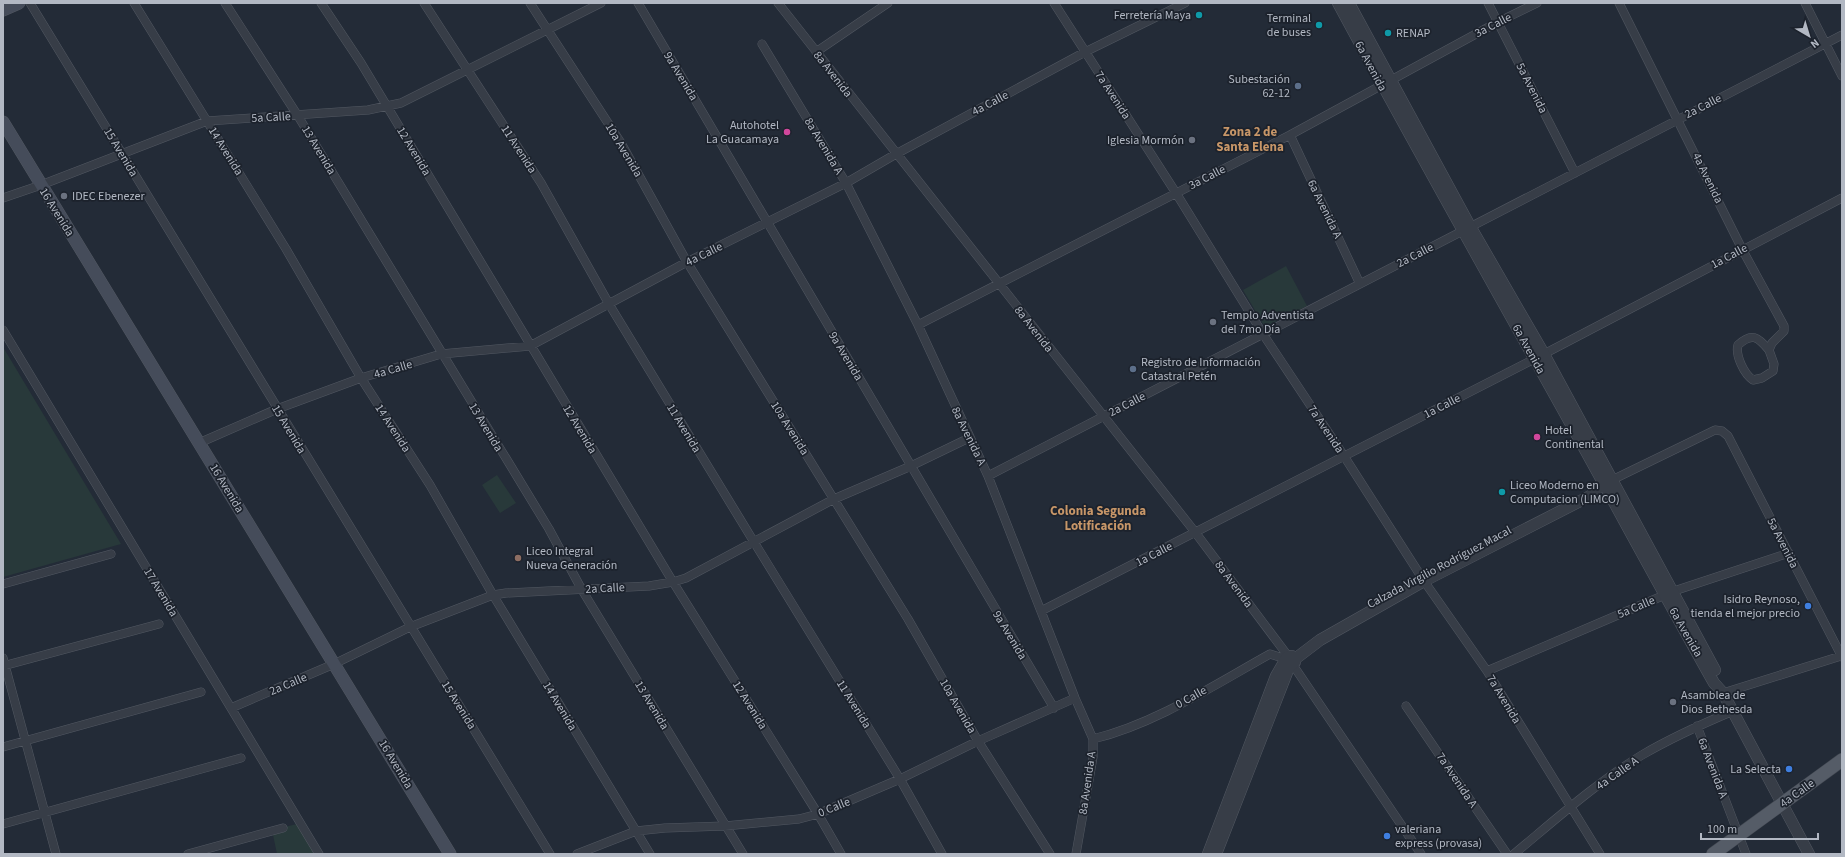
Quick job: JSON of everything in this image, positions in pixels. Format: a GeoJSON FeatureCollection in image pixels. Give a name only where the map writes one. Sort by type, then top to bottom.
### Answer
{"type":"FeatureCollection","features":[{"type":"Feature","properties":{"kind":"main road"},"geometry":{"type":"LineString","coordinates":[[3,10],[19,3]]}},
{"type":"Feature","properties":{"kind":"main road","name":"16 Avenida"},"geometry":{"type":"LineString","coordinates":[[3,122],[450,854]]}},
{"type":"Feature","properties":{"kind":"main road","name":"4a Calle"},"geometry":{"type":"LineString","coordinates":[[1713,854],[1842,760]]}},
{"type":"Feature","properties":{"kind":"street","name":"15 Avenida"},"geometry":{"type":"LineString","coordinates":[[30,3],[550,854]]}},
{"type":"Feature","properties":{"kind":"street","name":"14 Avenida"},"geometry":{"type":"LineString","coordinates":[[134,3],[286,249],[361,378],[430,485],[493,595],[650,854]]}},
{"type":"Feature","properties":{"kind":"street","name":"13 Avenida"},"geometry":{"type":"LineString","coordinates":[[225,3],[298,116],[548,530],[582,590],[743,854]]}},
{"type":"Feature","properties":{"kind":"street","name":"12 Avenida"},"geometry":{"type":"LineString","coordinates":[[321,3],[387,106],[673,582],[818,814],[841,854]]}},
{"type":"Feature","properties":{"kind":"street","name":"11 Avenida"},"geometry":{"type":"LineString","coordinates":[[424,3],[541,183],[609,304],[900,779],[942,854]]}},
{"type":"Feature","properties":{"kind":"street","name":"10a Avenida"},"geometry":{"type":"LineString","coordinates":[[530,3],[621,143],[687,262],[908,619],[978,741],[1050,854]]}},
{"type":"Feature","properties":{"kind":"street","name":"5a Calle"},"geometry":{"type":"LineString","coordinates":[[3,198],[41,185],[207,121],[298,116],[368,110],[401,103],[466,69],[547,31],[601,3]]}},
{"type":"Feature","properties":{"kind":"street","name":"9a Avenida"},"geometry":{"type":"LineString","coordinates":[[638,3],[1054,708]]}},
{"type":"Feature","properties":{"kind":"street","name":"8a Avenida"},"geometry":{"type":"LineString","coordinates":[[778,3],[1195,532],[1290,660],[1421,854]]}},
{"type":"Feature","properties":{"kind":"street"},"geometry":{"type":"LineString","coordinates":[[816,52],[888,3]]}},
{"type":"Feature","properties":{"kind":"street","name":"7a Avenida"},"geometry":{"type":"LineString","coordinates":[[1054,3],[1176,193],[1263,334],[1344,456],[1422,578],[1488,671],[1570,808],[1600,854]]}},
{"type":"Feature","properties":{"kind":"street","name":"4a Calle"},"geometry":{"type":"LineString","coordinates":[[199,443],[277,409],[361,378],[441,354],[530,346],[687,262],[846,183],[896,154],[1085,52],[1185,3]]}},
{"type":"Feature","properties":{"kind":"street","name":"6a Avenida"},"geometry":{"type":"LineString","coordinates":[[1338,3],[1386,82],[1466,229],[1539,356],[1669,593],[1714,682],[1723,693],[1733,711],[1809,854]]}},
{"type":"Feature","properties":{"kind":"street","name":"6a Avenida"},"geometry":{"type":"LineString","coordinates":[[1349,3],[1386,82]]}},
{"type":"Feature","properties":{"kind":"street","name":"5a Avenida"},"geometry":{"type":"LineString","coordinates":[[1488,3],[1575,172]]}},
{"type":"Feature","properties":{"kind":"street","name":"3a Calle"},"geometry":{"type":"LineString","coordinates":[[918,325],[1290,135],[1498,22],[1537,3]]}},
{"type":"Feature","properties":{"kind":"street","name":"4a Avenida"},"geometry":{"type":"LineString","coordinates":[[1619,3],[1678,118],[1742,249],[1784,326],[1784,331],[1772,343],[1769,350]]}},
{"type":"Feature","properties":{"kind":"street"},"geometry":{"type":"LineString","coordinates":[[1805,3],[1842,76]]}},
{"type":"Feature","properties":{"kind":"street","name":"2a Calle"},"geometry":{"type":"LineString","coordinates":[[988,476],[1678,118],[1842,35]]}},
{"type":"Feature","properties":{"kind":"street","name":"8a Avenida A"},"geometry":{"type":"LineString","coordinates":[[762,44],[846,183],[918,325],[969,438],[988,476],[1075,698],[1093,739],[1092,757],[1076,854]]}},
{"type":"Feature","properties":{"kind":"street","name":"6a Avenida A"},"geometry":{"type":"LineString","coordinates":[[1290,135],[1360,284]]}},
{"type":"Feature","properties":{"kind":"street","name":"1a Calle"},"geometry":{"type":"LineString","coordinates":[[1041,611],[1539,356],[1842,198]]}},
{"type":"Feature","properties":{"kind":"street","name":"17 Avenida"},"geometry":{"type":"LineString","coordinates":[[3,330],[319,854]]}},
{"type":"Feature","properties":{"kind":"street"},"geometry":{"type":"LineString","coordinates":[[1753,336],[1769,350],[1774,364],[1773,371],[1762,378],[1753,380],[1748,375],[1737,353],[1738,345],[1753,336]]}},
{"type":"Feature","properties":{"kind":"street","name":"Calzada Virgilio Rodríguez Macal"},"geometry":{"type":"LineString","coordinates":[[1208,854],[1276,676],[1290,660],[1422,578],[1588,489],[1594,490],[1715,430],[1722,431]]}},
{"type":"Feature","properties":{"kind":"street","name":"5a Avenida"},"geometry":{"type":"LineString","coordinates":[[1722,431],[1728,436],[1842,656]]}},
{"type":"Feature","properties":{"kind":"street","name":"2a Calle"},"geometry":{"type":"LineString","coordinates":[[230,708],[334,664],[410,627],[493,595],[506,593],[649,586],[686,578],[834,499],[911,466],[969,438]]}},
{"type":"Feature","properties":{"kind":"street","name":"5a Calle"},"geometry":{"type":"LineString","coordinates":[[1488,671],[1669,593],[1789,553]]}},
{"type":"Feature","properties":{"kind":"street"},"geometry":{"type":"LineString","coordinates":[[3,584],[111,554]]}},
{"type":"Feature","properties":{"kind":"street"},"geometry":{"type":"LineString","coordinates":[[56,854],[4,663],[159,624]]}},
{"type":"Feature","properties":{"kind":"street","name":"0 Calle"},"geometry":{"type":"LineString","coordinates":[[1093,739],[1114,734],[1156,716],[1270,654],[1290,660]]}},
{"type":"Feature","properties":{"kind":"street"},"geometry":{"type":"LineString","coordinates":[[1723,693],[1842,656]]}},
{"type":"Feature","properties":{"kind":"street"},"geometry":{"type":"LineString","coordinates":[[1216,854],[1290,660]]}},
{"type":"Feature","properties":{"kind":"street"},"geometry":{"type":"LineString","coordinates":[[3,747],[201,692]]}},
{"type":"Feature","properties":{"kind":"street","name":"0 Calle"},"geometry":{"type":"LineString","coordinates":[[577,854],[636,832],[664,828],[726,826],[799,819],[818,814],[900,779],[978,741],[1075,698]]}},
{"type":"Feature","properties":{"kind":"street","name":"7a Avenida A"},"geometry":{"type":"LineString","coordinates":[[1406,706],[1507,854]]}},
{"type":"Feature","properties":{"kind":"street","name":"4a Calle A"},"geometry":{"type":"LineString","coordinates":[[1514,854],[1616,772],[1642,755],[1697,726],[1733,711]]}},
{"type":"Feature","properties":{"kind":"street","name":"6a Avenida A"},"geometry":{"type":"LineString","coordinates":[[1697,726],[1746,854]]}},
{"type":"Feature","properties":{"kind":"street"},"geometry":{"type":"LineString","coordinates":[[3,824],[241,758]]}},
{"type":"Feature","properties":{"kind":"street"},"geometry":{"type":"LineString","coordinates":[[188,854],[283,828]]}},
{"type":"Feature","properties":{"kind":"shaded area"},"geometry":{"type":"Polygon","coordinates":[[[1286,266],[1307,306],[1267,326],[1263,324],[1243,290],[1286,266]]]}},
{"type":"Feature","properties":{"kind":"shaded area"},"geometry":{"type":"Polygon","coordinates":[[[3,347],[121,544],[3,577],[3,347]]]}},
{"type":"Feature","properties":{"kind":"shaded area"},"geometry":{"type":"Polygon","coordinates":[[[497,475],[516,503],[500,513],[482,485],[497,475]]]}},
{"type":"Feature","properties":{"kind":"shaded area"},"geometry":{"type":"Polygon","coordinates":[[[297,824],[316,854],[277,854],[272,830],[297,824]]]}},
{"type":"Feature","properties":{"kind":"place","name":"Ferretería Maya"},"geometry":{"type":"Point","coordinates":[1199,15]}},
{"type":"Feature","properties":{"kind":"place","name":"Terminal de buses"},"geometry":{"type":"Point","coordinates":[1319,25]}},
{"type":"Feature","properties":{"kind":"place","name":"RENAP"},"geometry":{"type":"Point","coordinates":[1388,33]}},
{"type":"Feature","properties":{"kind":"place","name":"Subestación 62-12"},"geometry":{"type":"Point","coordinates":[1298,86]}},
{"type":"Feature","properties":{"kind":"place","name":"Autohotel La Guacamaya"},"geometry":{"type":"Point","coordinates":[787,132]}},
{"type":"Feature","properties":{"kind":"place","name":"Iglesia Mormón"},"geometry":{"type":"Point","coordinates":[1192,140]}},
{"type":"Feature","properties":{"kind":"place","name":"IDEC Ebenezer"},"geometry":{"type":"Point","coordinates":[64,196]}},
{"type":"Feature","properties":{"kind":"place","name":"Templo Adventista del 7mo Día"},"geometry":{"type":"Point","coordinates":[1213,322]}},
{"type":"Feature","properties":{"kind":"place","name":"Registro de Información Catastral Petén"},"geometry":{"type":"Point","coordinates":[1133,369]}},
{"type":"Feature","properties":{"kind":"place","name":"Hotel Continental"},"geometry":{"type":"Point","coordinates":[1537,437]}},
{"type":"Feature","properties":{"kind":"place","name":"Liceo Moderno en Computacion (LIMCO)"},"geometry":{"type":"Point","coordinates":[1502,492]}},
{"type":"Feature","properties":{"kind":"place","name":"Liceo Integral Nueva Generación"},"geometry":{"type":"Point","coordinates":[518,558]}},
{"type":"Feature","properties":{"kind":"place","name":"Isidro Reynoso, tienda el mejor precio"},"geometry":{"type":"Point","coordinates":[1808,606]}},
{"type":"Feature","properties":{"kind":"place","name":"Asamblea de Dios Bethesda"},"geometry":{"type":"Point","coordinates":[1673,702]}},
{"type":"Feature","properties":{"kind":"place","name":"La Selecta"},"geometry":{"type":"Point","coordinates":[1789,769]}},
{"type":"Feature","properties":{"kind":"place","name":"valeriana express (provasa)"},"geometry":{"type":"Point","coordinates":[1387,836]}},
{"type":"Feature","properties":{"kind":"district","name":"Zona 2 de Santa Elena"},"geometry":{"type":"Point","coordinates":[1250,138]}},
{"type":"Feature","properties":{"kind":"district","name":"Colonia Segunda Lotificación"},"geometry":{"type":"Point","coordinates":[1098,518]}}]}
